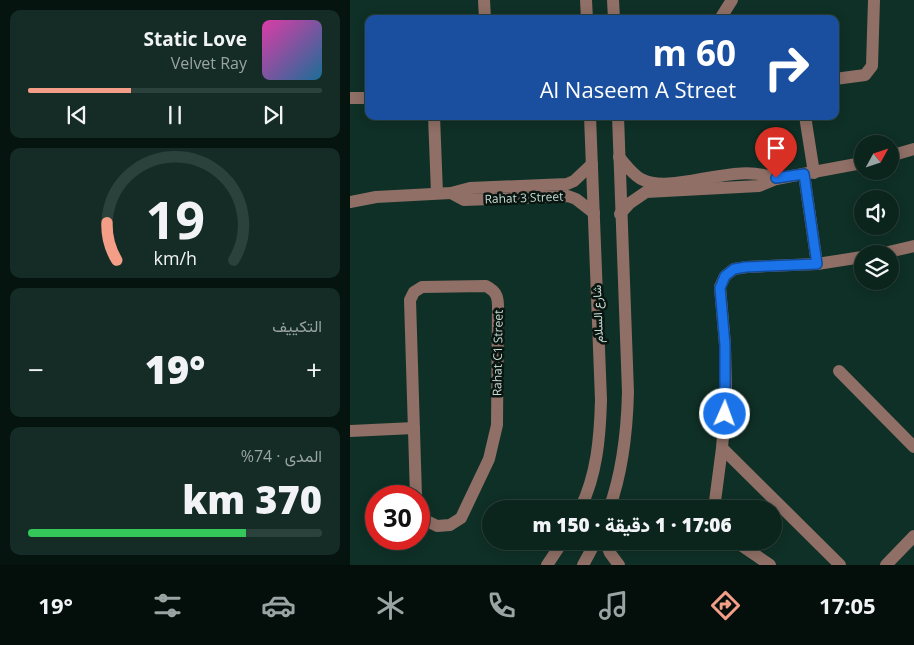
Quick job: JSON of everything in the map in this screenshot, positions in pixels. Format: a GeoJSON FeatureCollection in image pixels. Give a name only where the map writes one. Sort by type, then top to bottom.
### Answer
{"type":"FeatureCollection","features":[{"type":"Feature","properties":{"kind":"street"},"geometry":{"type":"LineString","coordinates":[[484,0],[485,15]]}},
{"type":"Feature","properties":{"kind":"street"},"geometry":{"type":"LineString","coordinates":[[586,0],[587,15]]}},
{"type":"Feature","properties":{"kind":"street"},"geometry":{"type":"LineString","coordinates":[[613,0],[614,15]]}},
{"type":"Feature","properties":{"kind":"street"},"geometry":{"type":"LineString","coordinates":[[723,15],[732,0]]}},
{"type":"Feature","properties":{"kind":"street"},"geometry":{"type":"LineString","coordinates":[[839,78],[865,75],[872,66],[874,0]]}},
{"type":"Feature","properties":{"kind":"street"},"geometry":{"type":"LineString","coordinates":[[350,98],[365,98]]}},
{"type":"Feature","properties":{"kind":"street"},"geometry":{"type":"LineString","coordinates":[[434,120],[437,193]]}},
{"type":"Feature","properties":{"kind":"street","name":"شارع السلام"},"geometry":{"type":"LineString","coordinates":[[583,500],[593,471],[600,436],[601,400],[590,120]]}},
{"type":"Feature","properties":{"kind":"street"},"geometry":{"type":"LineString","coordinates":[[612,500],[622,463],[627,428],[628,392],[620,214],[618,120]]}},
{"type":"Feature","properties":{"kind":"street"},"geometry":{"type":"LineString","coordinates":[[805,120],[817,264]]}},
{"type":"Feature","properties":{"kind":"street"},"geometry":{"type":"LineString","coordinates":[[899,153],[914,149]]}},
{"type":"Feature","properties":{"kind":"street"},"geometry":{"type":"LineString","coordinates":[[619,157],[635,175],[653,183],[703,184],[738,188],[759,186],[776,178],[854,165]]}},
{"type":"Feature","properties":{"kind":"street","name":"Rahat 3 Street"},"geometry":{"type":"LineString","coordinates":[[350,202],[376,197],[451,193],[463,189],[494,193],[533,191],[567,184],[592,164]]}},
{"type":"Feature","properties":{"kind":"street"},"geometry":{"type":"LineString","coordinates":[[620,214],[637,196],[646,192],[703,184],[738,174],[755,172],[776,178]]}},
{"type":"Feature","properties":{"kind":"street"},"geometry":{"type":"LineString","coordinates":[[738,174],[738,188]]}},
{"type":"Feature","properties":{"kind":"street","name":"Rahat 3 Street"},"geometry":{"type":"LineString","coordinates":[[533,191],[576,198],[594,213]]}},
{"type":"Feature","properties":{"kind":"street","name":"Rahat 3 Street"},"geometry":{"type":"LineString","coordinates":[[350,194],[376,197]]}},
{"type":"Feature","properties":{"kind":"street"},"geometry":{"type":"LineString","coordinates":[[899,250],[914,246]]}},
{"type":"Feature","properties":{"kind":"street"},"geometry":{"type":"LineString","coordinates":[[715,500],[726,396],[725,345],[720,288],[725,276],[734,269],[746,267],[817,264],[854,258]]}},
{"type":"Feature","properties":{"kind":"street","name":"Rahat C1 Street"},"geometry":{"type":"LineString","coordinates":[[416,485],[410,300],[414,292],[422,288],[486,286],[493,290],[498,297],[497,425],[492,450],[461,518],[450,525],[437,526],[430,522]]}},
{"type":"Feature","properties":{"kind":"street"},"geometry":{"type":"LineString","coordinates":[[839,371],[914,447]]}},
{"type":"Feature","properties":{"kind":"street"},"geometry":{"type":"LineString","coordinates":[[350,431],[414,428]]}},
{"type":"Feature","properties":{"kind":"street"},"geometry":{"type":"LineString","coordinates":[[722,448],[840,565]]}},
{"type":"Feature","properties":{"kind":"street"},"geometry":{"type":"LineString","coordinates":[[886,565],[914,536]]}},
{"type":"Feature","properties":{"kind":"street"},"geometry":{"type":"LineString","coordinates":[[547,565],[557,550]]}},
{"type":"Feature","properties":{"kind":"street"},"geometry":{"type":"LineString","coordinates":[[583,565],[591,550]]}},
{"type":"Feature","properties":{"kind":"street"},"geometry":{"type":"LineString","coordinates":[[609,550],[619,565]]}},
{"type":"Feature","properties":{"kind":"street"},"geometry":{"type":"LineString","coordinates":[[748,550],[770,565]]}},
{"type":"Feature","properties":{"kind":"route"},"geometry":{"type":"LineString","coordinates":[[725,414],[725,345],[720,288],[725,276],[734,269],[746,267],[817,264],[804,174],[776,178]]}}]}
